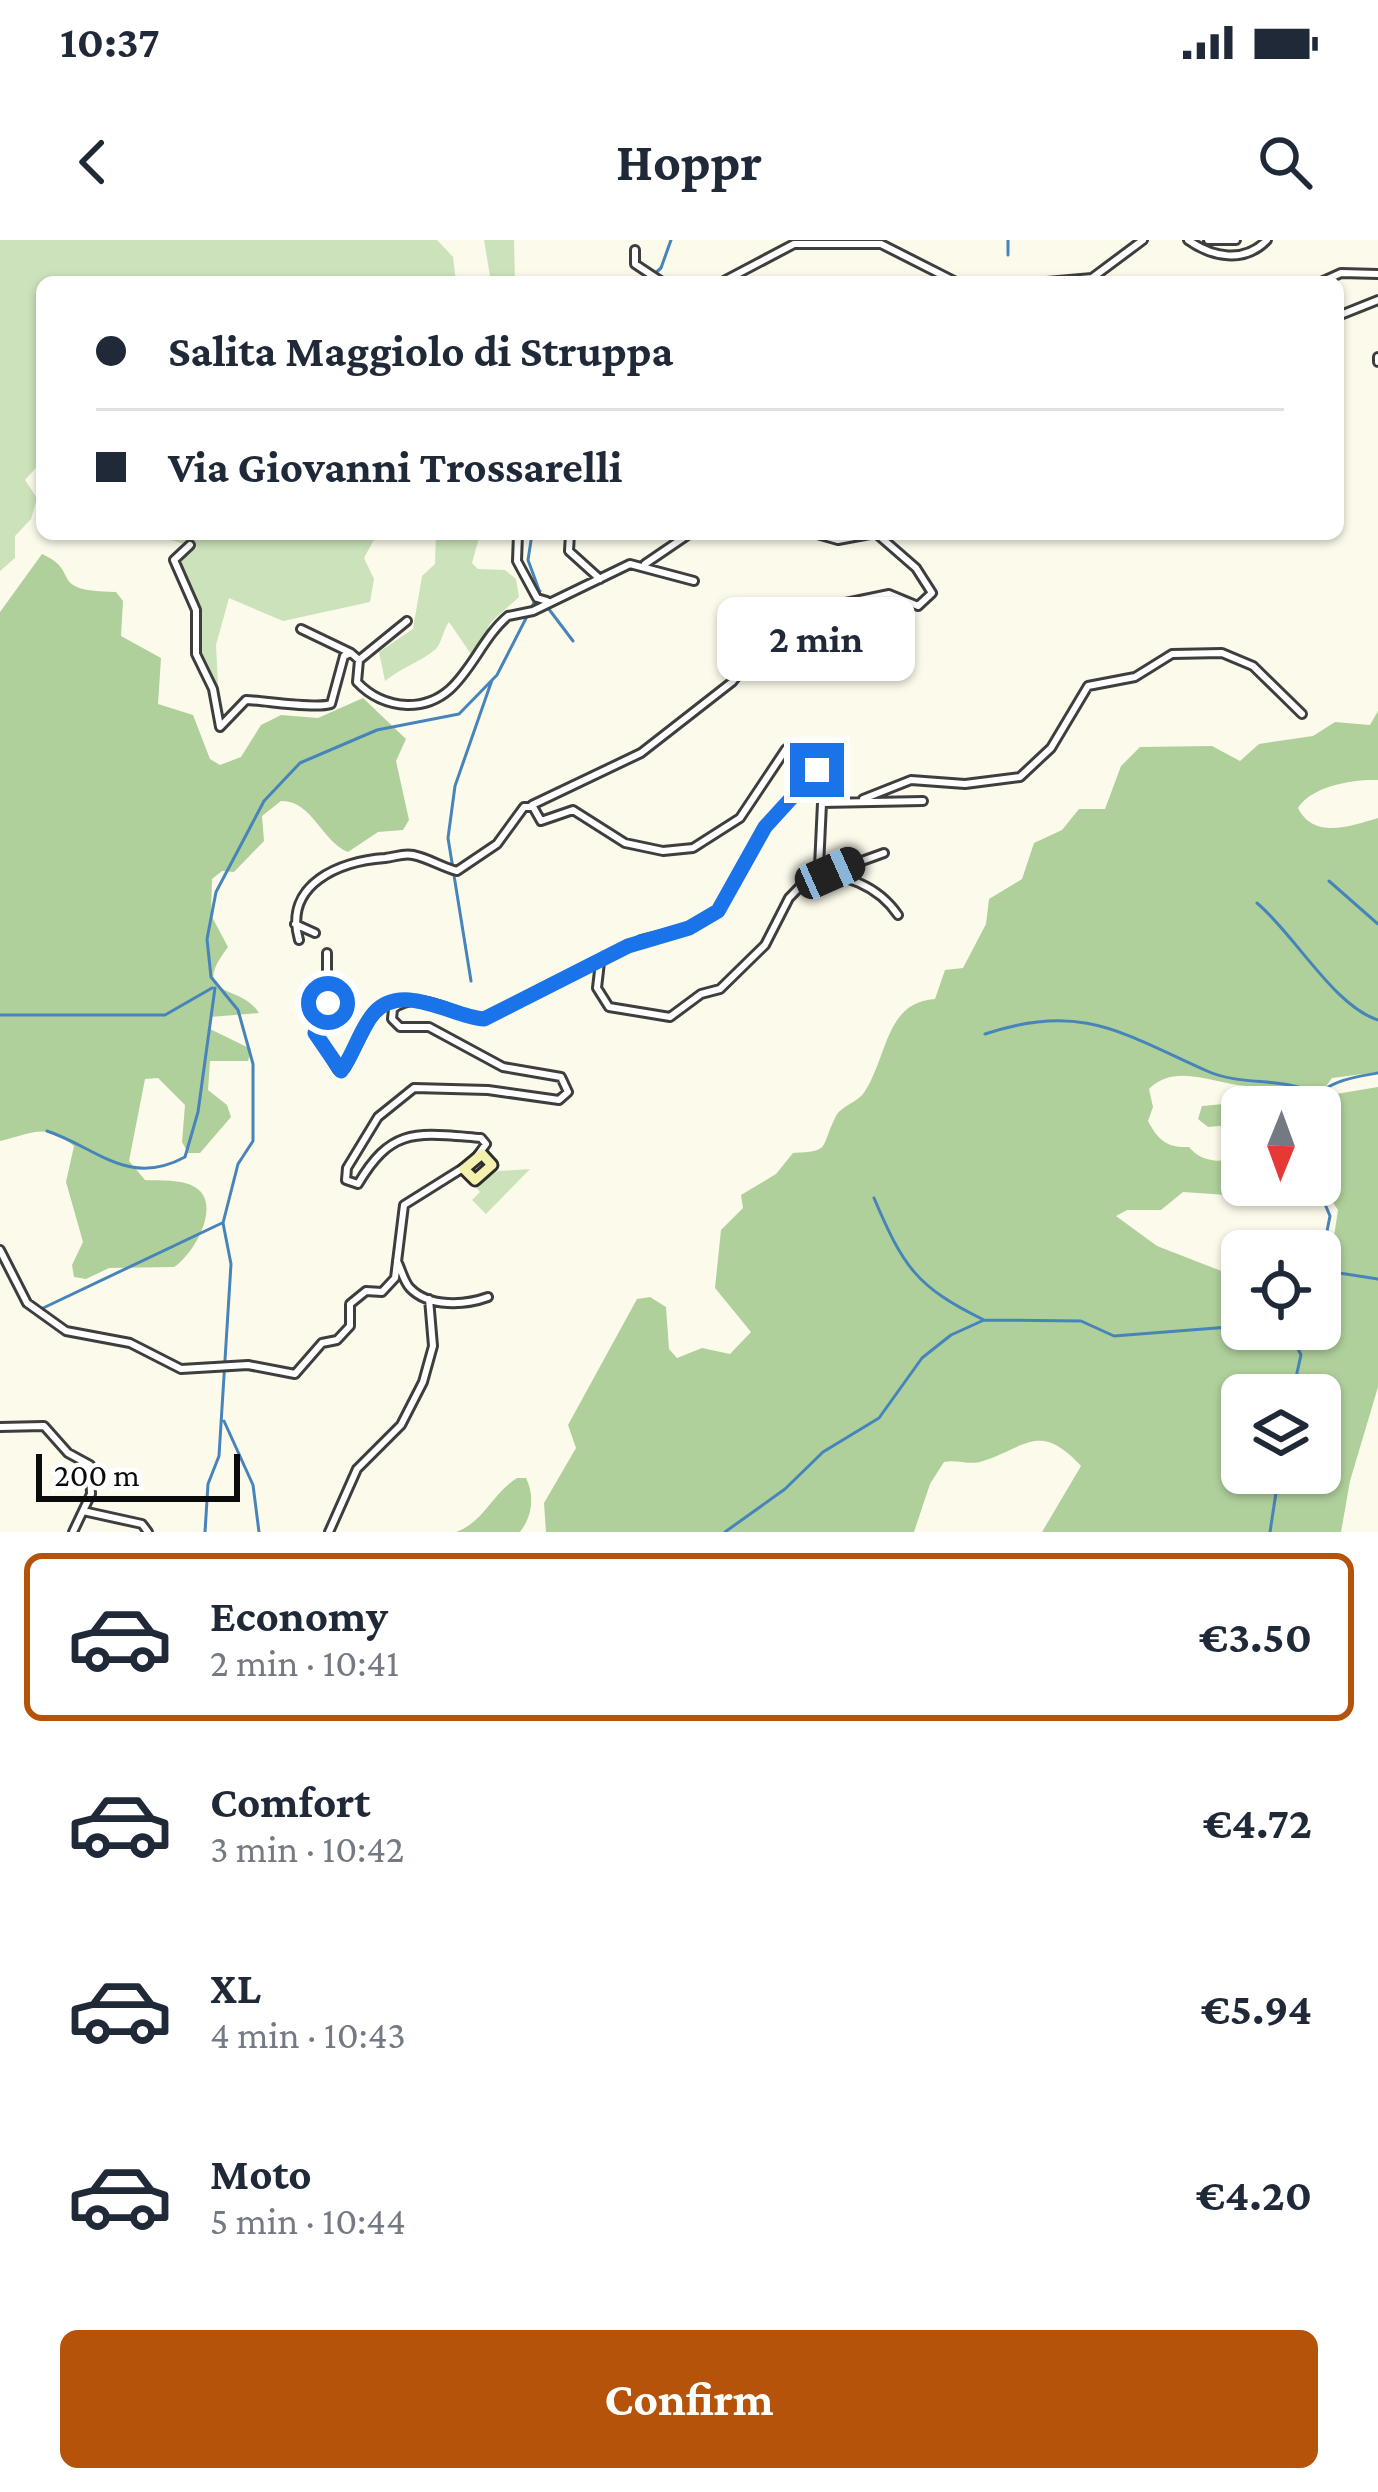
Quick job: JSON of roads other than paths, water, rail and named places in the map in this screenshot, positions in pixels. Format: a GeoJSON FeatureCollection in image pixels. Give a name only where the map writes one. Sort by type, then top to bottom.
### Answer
{"type":"FeatureCollection","features":[{"type":"Feature","properties":{"kind":"street"},"geometry":{"type":"LineString","coordinates":[[1096,276],[1143,240]]}},
{"type":"Feature","properties":{"kind":"street"},"geometry":{"type":"LineString","coordinates":[[1188,240],[1221,256],[1256,250],[1267,240]]}},
{"type":"Feature","properties":{"kind":"street"},"geometry":{"type":"LineString","coordinates":[[1208,240],[1236,240]]}},
{"type":"Feature","properties":{"kind":"street"},"geometry":{"type":"LineString","coordinates":[[732,276],[788,244],[828,244],[894,248],[945,276]]}},
{"type":"Feature","properties":{"kind":"street"},"geometry":{"type":"LineString","coordinates":[[635,250],[638,267],[652,276]]}},
{"type":"Feature","properties":{"kind":"street"},"geometry":{"type":"LineString","coordinates":[[1332,276],[1370,274]]}},
{"type":"Feature","properties":{"kind":"street"},"geometry":{"type":"LineString","coordinates":[[1344,314],[1378,300]]}},
{"type":"Feature","properties":{"kind":"street"},"geometry":{"type":"LineString","coordinates":[[518,540],[517,561],[538,603]]}},
{"type":"Feature","properties":{"kind":"street"},"geometry":{"type":"LineString","coordinates":[[570,540],[569,551],[600,579]]}},
{"type":"Feature","properties":{"kind":"street"},"geometry":{"type":"LineString","coordinates":[[644,565],[680,540]]}},
{"type":"Feature","properties":{"kind":"street"},"geometry":{"type":"LineString","coordinates":[[299,940],[295,924],[309,884],[319,876],[364,858],[408,854],[457,871],[497,844],[517,815],[539,797],[641,753],[732,682],[757,651],[807,611],[889,594],[918,606],[927,602],[930,584],[885,540]]}},
{"type":"Feature","properties":{"kind":"street"},"geometry":{"type":"LineString","coordinates":[[190,544],[174,560],[196,610],[196,654],[213,689],[220,727],[246,700],[292,700],[319,708],[331,704],[344,656],[351,653]]}},
{"type":"Feature","properties":{"kind":"street"},"geometry":{"type":"LineString","coordinates":[[407,621],[359,660],[357,682],[374,697],[403,705],[431,701],[476,661],[496,626],[508,616],[625,565],[644,565],[694,581]]}},
{"type":"Feature","properties":{"kind":"street"},"geometry":{"type":"LineString","coordinates":[[301,629],[359,660]]}},
{"type":"Feature","properties":{"kind":"street"},"geometry":{"type":"LineString","coordinates":[[600,960],[597,988],[608,1006],[670,1017],[698,995],[721,989],[765,945],[782,909],[819,867],[824,844],[821,804],[863,799],[911,780],[965,784],[1015,779],[1048,753],[1088,686],[1135,677],[1172,654],[1222,653],[1246,662],[1302,714]]}},
{"type":"Feature","properties":{"kind":"street"},"geometry":{"type":"LineString","coordinates":[[327,953],[328,1003],[315,1033],[334,1066],[343,1070],[376,1010],[398,1003],[435,1003],[484,1019],[658,933],[689,928],[718,911],[765,827],[817,770],[817,757],[807,748],[783,752],[740,818],[692,848],[663,850],[625,843],[577,810],[544,822],[532,807]]}},
{"type":"Feature","properties":{"kind":"street"},"geometry":{"type":"LineString","coordinates":[[863,799],[882,804],[923,801]]}},
{"type":"Feature","properties":{"kind":"street"},"geometry":{"type":"LineString","coordinates":[[809,877],[884,853]]}},
{"type":"Feature","properties":{"kind":"street"},"geometry":{"type":"LineString","coordinates":[[830,873],[872,891],[898,915]]}},
{"type":"Feature","properties":{"kind":"street"},"geometry":{"type":"LineString","coordinates":[[295,924],[314,933]]}},
{"type":"Feature","properties":{"kind":"street"},"geometry":{"type":"LineString","coordinates":[[0,1250],[36,1313],[65,1330],[130,1343],[181,1369],[248,1365],[290,1375],[350,1326],[347,1310],[358,1297],[368,1291],[382,1292],[392,1284],[404,1205],[483,1148],[473,1137],[399,1140],[375,1154],[358,1184],[347,1182],[346,1171],[369,1131],[403,1093],[488,1090],[559,1100],[568,1092],[560,1077],[503,1067],[436,1030],[396,1025],[392,1012],[398,1003]]}},
{"type":"Feature","properties":{"kind":"street"},"geometry":{"type":"LineString","coordinates":[[397,1261],[408,1287],[429,1299],[470,1303],[488,1297]]}},
{"type":"Feature","properties":{"kind":"street"},"geometry":{"type":"LineString","coordinates":[[329,1532],[357,1469],[400,1425],[423,1382],[433,1346],[429,1299]]}},
{"type":"Feature","properties":{"kind":"street"},"geometry":{"type":"LineString","coordinates":[[0,1427],[44,1426],[90,1465],[91,1494],[73,1532]]}},
{"type":"Feature","properties":{"kind":"street"},"geometry":{"type":"LineString","coordinates":[[83,1511],[142,1524],[148,1532]]}},
{"type":"Feature","properties":{"kind":"waterway"},"geometry":{"type":"LineString","coordinates":[[652,276],[661,268],[671,240]]}},
{"type":"Feature","properties":{"kind":"waterway"},"geometry":{"type":"LineString","coordinates":[[1008,240],[1008,255]]}},
{"type":"Feature","properties":{"kind":"waterway"},"geometry":{"type":"LineString","coordinates":[[531,540],[528,560],[539,590]]}},
{"type":"Feature","properties":{"kind":"waterway"},"geometry":{"type":"LineString","coordinates":[[205,1532],[208,1484],[219,1456],[231,1264],[223,1223],[238,1164],[253,1141],[253,1064],[238,1010],[211,977],[207,939],[216,892],[264,801],[300,763],[377,730],[459,714],[497,675],[540,591]]}},
{"type":"Feature","properties":{"kind":"waterway"},"geometry":{"type":"LineString","coordinates":[[545,604],[573,641]]}},
{"type":"Feature","properties":{"kind":"waterway"},"geometry":{"type":"LineString","coordinates":[[471,981],[448,838],[455,786],[492,680]]}},
{"type":"Feature","properties":{"kind":"waterway"},"geometry":{"type":"LineString","coordinates":[[1329,881],[1378,924]]}},
{"type":"Feature","properties":{"kind":"waterway"},"geometry":{"type":"LineString","coordinates":[[1257,903],[1330,985],[1378,1020]]}},
{"type":"Feature","properties":{"kind":"waterway"},"geometry":{"type":"LineString","coordinates":[[0,1015],[165,1015],[212,988]]}},
{"type":"Feature","properties":{"kind":"waterway"},"geometry":{"type":"LineString","coordinates":[[47,1131],[129,1167],[165,1165],[185,1157],[198,1112],[215,988]]}},
{"type":"Feature","properties":{"kind":"waterway"},"geometry":{"type":"LineString","coordinates":[[985,1034],[1048,1021],[1100,1026],[1221,1076],[1294,1086]]}},
{"type":"Feature","properties":{"kind":"waterway"},"geometry":{"type":"LineString","coordinates":[[1329,1086],[1378,1073]]}},
{"type":"Feature","properties":{"kind":"waterway"},"geometry":{"type":"LineString","coordinates":[[874,1198],[914,1272],[942,1297],[984,1320]]}},
{"type":"Feature","properties":{"kind":"waterway"},"geometry":{"type":"LineString","coordinates":[[1326,1206],[1330,1216],[1327,1230]]}},
{"type":"Feature","properties":{"kind":"waterway"},"geometry":{"type":"LineString","coordinates":[[41,1309],[222,1223]]}},
{"type":"Feature","properties":{"kind":"waterway"},"geometry":{"type":"LineString","coordinates":[[1341,1273],[1378,1279]]}},
{"type":"Feature","properties":{"kind":"waterway"},"geometry":{"type":"LineString","coordinates":[[725,1532],[785,1489],[823,1452],[879,1418],[922,1358],[951,1335],[984,1320],[1081,1321],[1114,1336],[1221,1328]]}},
{"type":"Feature","properties":{"kind":"waterway"},"geometry":{"type":"LineString","coordinates":[[1297,1374],[1298,1350]]}},
{"type":"Feature","properties":{"kind":"waterway"},"geometry":{"type":"LineString","coordinates":[[224,1421],[253,1485],[259,1532]]}},
{"type":"Feature","properties":{"kind":"waterway"},"geometry":{"type":"LineString","coordinates":[[1270,1532],[1276,1494]]}}]}
